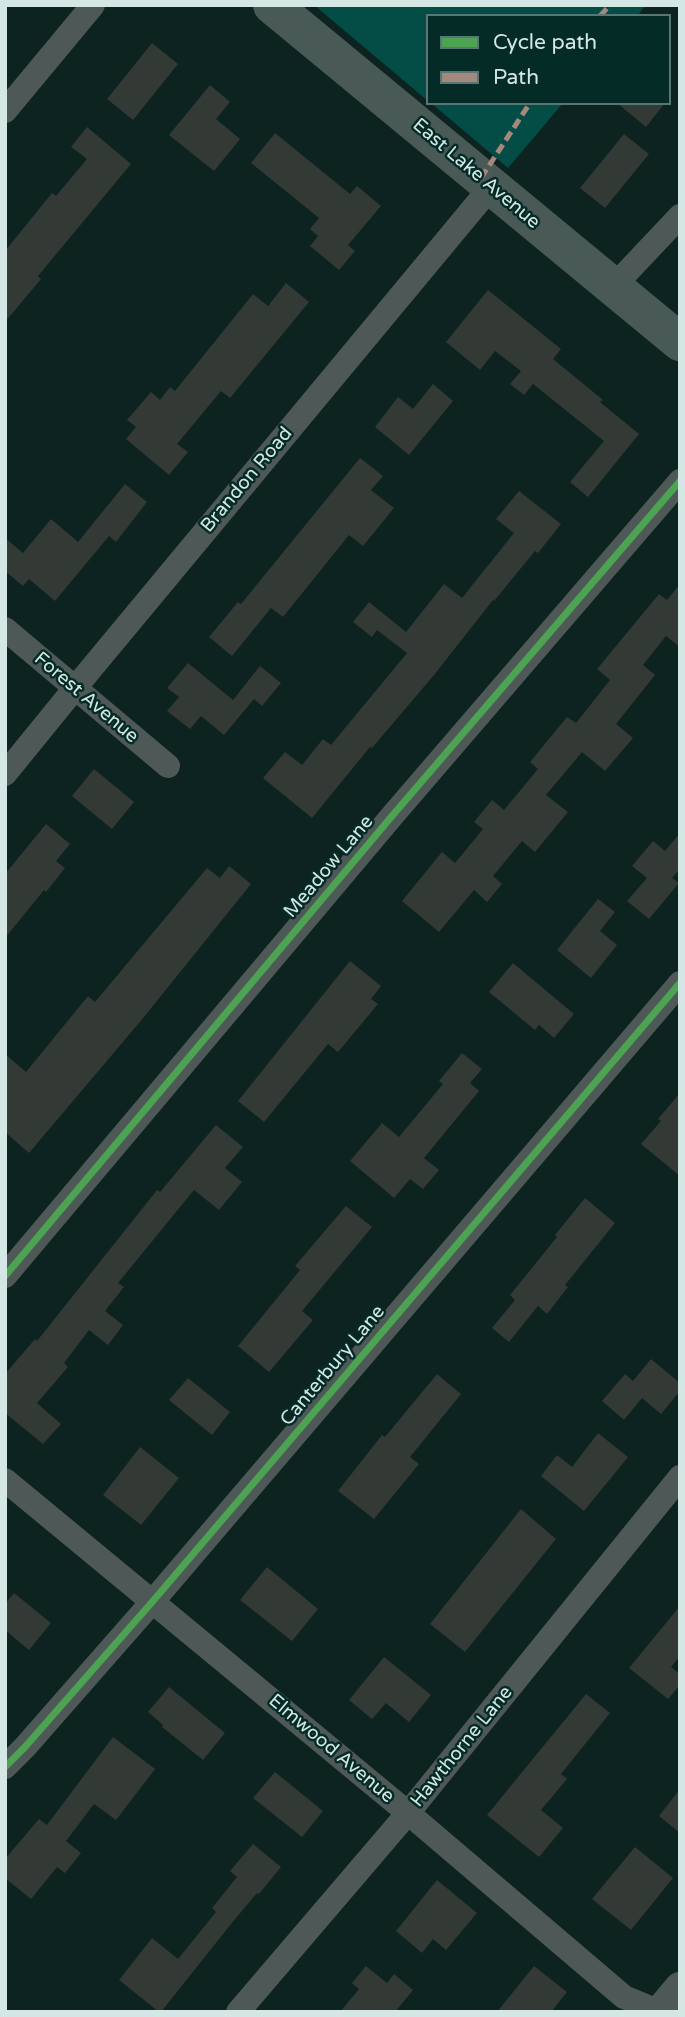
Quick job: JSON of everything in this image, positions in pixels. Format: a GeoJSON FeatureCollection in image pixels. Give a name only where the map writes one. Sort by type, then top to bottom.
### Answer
{"type":"FeatureCollection","features":[{"type":"Feature","properties":{"kind":"main road","name":"East Lake Avenue"},"geometry":{"type":"LineString","coordinates":[[272,5],[680,342]]}},
{"type":"Feature","properties":{"kind":"street"},"geometry":{"type":"LineString","coordinates":[[5,111],[93,5]]}},
{"type":"Feature","properties":{"kind":"street","name":"Brandon Road"},"geometry":{"type":"LineString","coordinates":[[5,774],[491,187]]}},
{"type":"Feature","properties":{"kind":"street"},"geometry":{"type":"LineString","coordinates":[[613,287],[680,216]]}},
{"type":"Feature","properties":{"kind":"street","name":"Meadow Lane"},"geometry":{"type":"LineString","coordinates":[[5,1276],[383,827],[680,481]]}},
{"type":"Feature","properties":{"kind":"street","name":"Forest Avenue"},"geometry":{"type":"LineString","coordinates":[[5,629],[168,766]]}},
{"type":"Feature","properties":{"kind":"street","name":"Canterbury Lane"},"geometry":{"type":"LineString","coordinates":[[5,1767],[153,1601],[680,983]]}},
{"type":"Feature","properties":{"kind":"street","name":"Hawthorne Lane"},"geometry":{"type":"LineString","coordinates":[[238,2012],[408,1813],[680,1476]]}},
{"type":"Feature","properties":{"kind":"street","name":"Elmwood Avenue"},"geometry":{"type":"LineString","coordinates":[[5,1480],[408,1813],[624,1997],[660,2012]]}},
{"type":"Feature","properties":{"kind":"street"},"geometry":{"type":"LineString","coordinates":[[660,2012],[680,1988]]}},
{"type":"Feature","properties":{"kind":"green space"},"geometry":{"type":"Polygon","coordinates":[[[314,5],[646,5],[639,14],[426,14],[426,99],[314,5]]]}},
{"type":"Feature","properties":{"kind":"green space"},"geometry":{"type":"Polygon","coordinates":[[[433,105],[561,105],[508,168],[433,105]]]}},
{"type":"Feature","properties":{"kind":"building"},"geometry":{"type":"Polygon","coordinates":[[[152,43],[178,64],[133,120],[107,99],[152,43]]]}},
{"type":"Feature","properties":{"kind":"building"},"geometry":{"type":"Polygon","coordinates":[[[210,85],[230,102],[216,119],[240,139],[214,171],[169,135],[210,85]]]}},
{"type":"Feature","properties":{"kind":"building"},"geometry":{"type":"Polygon","coordinates":[[[619,105],[663,105],[646,127],[619,105]]]}},
{"type":"Feature","properties":{"kind":"building"},"geometry":{"type":"Polygon","coordinates":[[[87,127],[131,164],[38,276],[41,279],[5,322],[5,251],[52,193],[56,196],[87,159],[71,147],[87,127]]]}},
{"type":"Feature","properties":{"kind":"building"},"geometry":{"type":"Polygon","coordinates":[[[275,133],[350,194],[357,186],[381,206],[348,245],[355,251],[339,270],[310,246],[318,236],[310,229],[319,218],[251,163],[275,133]]]}},
{"type":"Feature","properties":{"kind":"building"},"geometry":{"type":"Polygon","coordinates":[[[624,134],[649,154],[605,208],[580,188],[624,134]]]}},
{"type":"Feature","properties":{"kind":"building"},"geometry":{"type":"Polygon","coordinates":[[[286,283],[309,302],[230,398],[221,391],[177,444],[188,452],[169,475],[126,439],[136,427],[127,420],[151,392],[160,400],[170,387],[175,391],[253,294],[268,306],[286,283]]]}},
{"type":"Feature","properties":{"kind":"building"},"geometry":{"type":"Polygon","coordinates":[[[488,290],[561,349],[553,359],[639,434],[588,497],[570,482],[604,441],[533,384],[524,395],[510,384],[521,371],[495,351],[480,370],[446,342],[488,290]]]}},
{"type":"Feature","properties":{"kind":"building"},"geometry":{"type":"Polygon","coordinates":[[[433,384],[453,401],[409,455],[375,427],[398,397],[413,409],[433,384]]]}},
{"type":"Feature","properties":{"kind":"building"},"geometry":{"type":"Polygon","coordinates":[[[360,458],[383,476],[371,490],[394,508],[363,546],[349,535],[283,617],[271,608],[232,656],[209,637],[238,602],[241,604],[360,458]]]}},
{"type":"Feature","properties":{"kind":"building"},"geometry":{"type":"Polygon","coordinates":[[[125,484],[147,502],[116,542],[109,536],[55,601],[29,579],[23,586],[5,571],[5,538],[23,553],[51,519],[78,542],[125,484]]]}},
{"type":"Feature","properties":{"kind":"building"},"geometry":{"type":"Polygon","coordinates":[[[519,491],[561,524],[538,553],[535,551],[493,600],[434,675],[312,818],[263,778],[285,752],[302,765],[323,739],[331,745],[407,653],[377,630],[372,637],[353,622],[369,602],[406,632],[444,584],[462,598],[514,533],[496,519],[519,491]]]}},
{"type":"Feature","properties":{"kind":"building"},"geometry":{"type":"Polygon","coordinates":[[[680,584],[680,647],[666,636],[643,665],[655,675],[616,724],[633,738],[605,771],[582,752],[546,795],[568,812],[535,852],[522,841],[493,876],[502,884],[487,902],[474,890],[439,932],[402,901],[442,852],[455,863],[483,829],[474,822],[492,800],[504,810],[538,769],[530,762],[567,717],[576,723],[610,680],[597,669],[659,594],[667,600],[680,584]]]}},
{"type":"Feature","properties":{"kind":"building"},"geometry":{"type":"Polygon","coordinates":[[[188,663],[233,700],[260,666],[281,683],[262,706],[254,699],[224,735],[201,716],[190,729],[167,711],[179,697],[167,688],[188,663]]]}},
{"type":"Feature","properties":{"kind":"building"},"geometry":{"type":"Polygon","coordinates":[[[94,769],[134,802],[112,829],[72,796],[94,769]]]}},
{"type":"Feature","properties":{"kind":"building"},"geometry":{"type":"Polygon","coordinates":[[[46,824],[70,844],[56,861],[65,868],[5,938],[5,874],[46,824]]]}},
{"type":"Feature","properties":{"kind":"building"},"geometry":{"type":"Polygon","coordinates":[[[680,833],[680,869],[672,878],[679,883],[649,919],[627,901],[647,878],[632,866],[653,841],[665,851],[680,833]]]}},
{"type":"Feature","properties":{"kind":"building"},"geometry":{"type":"Polygon","coordinates":[[[229,866],[251,884],[144,1017],[29,1153],[5,1132],[5,1054],[26,1072],[88,996],[95,1002],[207,868],[220,878],[229,866]]]}},
{"type":"Feature","properties":{"kind":"building"},"geometry":{"type":"Polygon","coordinates":[[[598,899],[615,912],[600,931],[617,945],[591,978],[557,950],[598,899]]]}},
{"type":"Feature","properties":{"kind":"building"},"geometry":{"type":"Polygon","coordinates":[[[350,961],[381,986],[371,999],[378,1004],[338,1052],[328,1044],[264,1122],[238,1101],[350,961]]]}},
{"type":"Feature","properties":{"kind":"building"},"geometry":{"type":"Polygon","coordinates":[[[513,963],[574,1014],[554,1038],[539,1025],[535,1030],[489,992],[513,963]]]}},
{"type":"Feature","properties":{"kind":"building"},"geometry":{"type":"Polygon","coordinates":[[[462,1053],[482,1069],[470,1083],[479,1091],[424,1158],[439,1170],[423,1189],[410,1179],[394,1198],[350,1161],[382,1123],[399,1137],[443,1084],[439,1081],[462,1053]]]}},
{"type":"Feature","properties":{"kind":"building"},"geometry":{"type":"Polygon","coordinates":[[[680,1093],[680,1176],[641,1144],[680,1093]]]}},
{"type":"Feature","properties":{"kind":"building"},"geometry":{"type":"Polygon","coordinates":[[[216,1125],[243,1147],[225,1168],[242,1182],[219,1210],[194,1190],[118,1283],[124,1287],[105,1311],[123,1325],[108,1345],[89,1330],[64,1363],[68,1367],[37,1403],[61,1424],[43,1444],[5,1413],[5,1374],[35,1339],[37,1341],[157,1190],[160,1192],[216,1125]]]}},
{"type":"Feature","properties":{"kind":"building"},"geometry":{"type":"Polygon","coordinates":[[[585,1198],[615,1223],[565,1285],[568,1287],[547,1314],[538,1306],[509,1342],[492,1328],[515,1300],[510,1295],[585,1198]]]}},
{"type":"Feature","properties":{"kind":"building"},"geometry":{"type":"Polygon","coordinates":[[[346,1206],[372,1227],[302,1311],[313,1320],[269,1372],[238,1346],[300,1270],[295,1266],[346,1206]]]}},
{"type":"Feature","properties":{"kind":"building"},"geometry":{"type":"Polygon","coordinates":[[[651,1359],[680,1383],[680,1391],[661,1414],[642,1398],[624,1420],[602,1401],[625,1374],[633,1381],[651,1359]]]}},
{"type":"Feature","properties":{"kind":"building"},"geometry":{"type":"Polygon","coordinates":[[[437,1374],[461,1394],[410,1457],[419,1464],[374,1519],[338,1491],[382,1435],[385,1437],[437,1374]]]}},
{"type":"Feature","properties":{"kind":"building"},"geometry":{"type":"Polygon","coordinates":[[[188,1378],[230,1412],[212,1435],[169,1400],[188,1378]]]}},
{"type":"Feature","properties":{"kind":"building"},"geometry":{"type":"Polygon","coordinates":[[[598,1433],[628,1457],[584,1511],[541,1476],[557,1455],[572,1467],[598,1433]]]}},
{"type":"Feature","properties":{"kind":"building"},"geometry":{"type":"Polygon","coordinates":[[[140,1447],[179,1478],[141,1525],[103,1495],[140,1447]]]}},
{"type":"Feature","properties":{"kind":"building"},"geometry":{"type":"Polygon","coordinates":[[[521,1509],[556,1539],[465,1652],[430,1624],[521,1509]]]}},
{"type":"Feature","properties":{"kind":"building"},"geometry":{"type":"Polygon","coordinates":[[[267,1567],[318,1609],[292,1641],[240,1600],[267,1567]]]}},
{"type":"Feature","properties":{"kind":"building"},"geometry":{"type":"Polygon","coordinates":[[[14,1593],[51,1623],[29,1650],[5,1630],[5,1604],[14,1593]]]}},
{"type":"Feature","properties":{"kind":"building"},"geometry":{"type":"Polygon","coordinates":[[[680,1606],[680,1656],[671,1667],[680,1674],[680,1685],[668,1699],[629,1668],[680,1606]]]}},
{"type":"Feature","properties":{"kind":"building"},"geometry":{"type":"Polygon","coordinates":[[[384,1657],[431,1695],[409,1722],[386,1703],[372,1719],[349,1700],[384,1657]]]}},
{"type":"Feature","properties":{"kind":"building"},"geometry":{"type":"Polygon","coordinates":[[[169,1687],[225,1733],[203,1760],[148,1712],[169,1687]]]}},
{"type":"Feature","properties":{"kind":"building"},"geometry":{"type":"Polygon","coordinates":[[[586,1694],[610,1713],[561,1774],[567,1779],[541,1810],[563,1828],[539,1857],[487,1815],[586,1694]]]}},
{"type":"Feature","properties":{"kind":"building"},"geometry":{"type":"Polygon","coordinates":[[[113,1737],[155,1769],[116,1820],[94,1804],[66,1841],[81,1853],[65,1873],[57,1867],[31,1899],[5,1878],[5,1859],[39,1819],[47,1825],[113,1737]]]}},
{"type":"Feature","properties":{"kind":"building"},"geometry":{"type":"Polygon","coordinates":[[[275,1772],[323,1811],[302,1837],[253,1798],[275,1772]]]}},
{"type":"Feature","properties":{"kind":"building"},"geometry":{"type":"Polygon","coordinates":[[[680,1789],[680,1833],[659,1816],[680,1789]]]}},
{"type":"Feature","properties":{"kind":"building"},"geometry":{"type":"Polygon","coordinates":[[[253,1844],[281,1867],[159,2012],[119,1980],[152,1938],[178,1959],[216,1912],[212,1908],[237,1877],[230,1871],[253,1844]]]}},
{"type":"Feature","properties":{"kind":"building"},"geometry":{"type":"Polygon","coordinates":[[[635,1847],[673,1878],[631,1930],[592,1899],[635,1847]]]}},
{"type":"Feature","properties":{"kind":"building"},"geometry":{"type":"Polygon","coordinates":[[[437,1880],[477,1913],[446,1950],[433,1939],[422,1953],[396,1931],[437,1880]]]}},
{"type":"Feature","properties":{"kind":"building"},"geometry":{"type":"Polygon","coordinates":[[[366,1966],[387,1983],[394,1974],[413,1990],[395,2012],[340,2012],[359,1989],[352,1983],[366,1966]]]}},
{"type":"Feature","properties":{"kind":"building"},"geometry":{"type":"Polygon","coordinates":[[[534,1966],[567,1992],[551,2012],[497,2012],[534,1966]]]}},
{"type":"Feature","properties":{"kind":"marked path"},"geometry":{"type":"LineString","coordinates":[[602,14],[610,5]]}},
{"type":"Feature","properties":{"kind":"marked path"},"geometry":{"type":"LineString","coordinates":[[481,178],[529,105]]}},
{"type":"Feature","properties":{"kind":"cycle path"},"geometry":{"type":"LineString","coordinates":[[5,1276],[392,816],[680,481]]}},
{"type":"Feature","properties":{"kind":"cycle path"},"geometry":{"type":"LineString","coordinates":[[5,1767],[153,1601],[680,983]]}}]}
